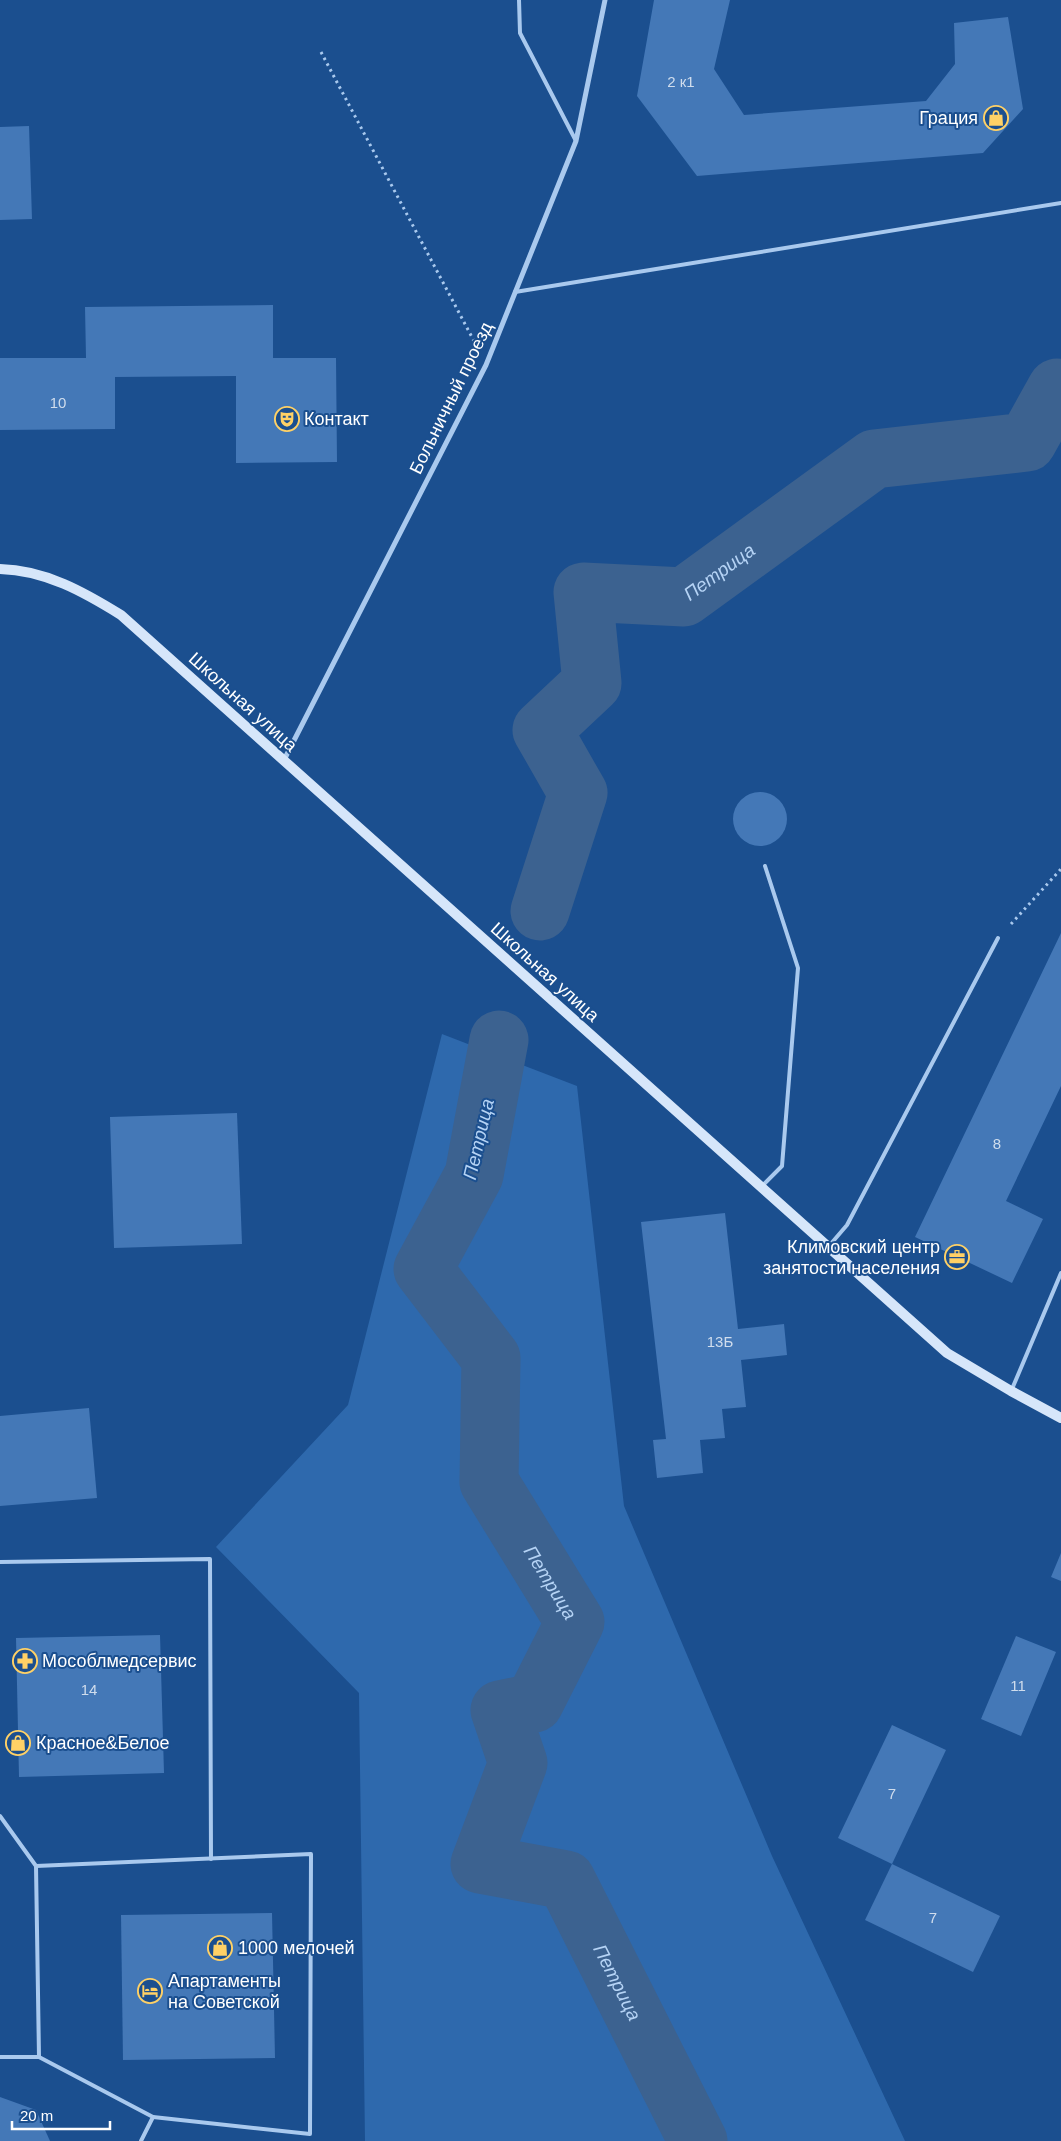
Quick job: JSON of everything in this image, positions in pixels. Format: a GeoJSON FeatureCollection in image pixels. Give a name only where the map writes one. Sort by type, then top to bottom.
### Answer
{"type":"FeatureCollection","features":[{"type":"Feature","properties":{"kind":"street","name":"Больничный проезд"},"geometry":{"type":"LineString","coordinates":[[284,760],[486,365],[576,141],[605,0]]}},
{"type":"Feature","properties":{"kind":"street","name":"Школьная улица"},"geometry":{"type":"LineString","coordinates":[[0,569],[55,580],[88,595],[121,616],[947,1353],[1061,1418]]}},
{"type":"Feature","properties":{"kind":"lane"},"geometry":{"type":"LineString","coordinates":[[519,0],[520,33],[576,141]]}},
{"type":"Feature","properties":{"kind":"lane"},"geometry":{"type":"LineString","coordinates":[[515,292],[1061,203]]}},
{"type":"Feature","properties":{"kind":"lane"},"geometry":{"type":"LineString","coordinates":[[761,1187],[782,1166],[798,968],[765,866]]}},
{"type":"Feature","properties":{"kind":"lane"},"geometry":{"type":"LineString","coordinates":[[828,1247],[847,1225],[998,938]]}},
{"type":"Feature","properties":{"kind":"lane"},"geometry":{"type":"LineString","coordinates":[[1011,1391],[1061,1273]]}},
{"type":"Feature","properties":{"kind":"lane"},"geometry":{"type":"LineString","coordinates":[[0,1562],[210,1559],[211,1859]]}},
{"type":"Feature","properties":{"kind":"lane"},"geometry":{"type":"LineString","coordinates":[[0,1816],[36,1866],[39,2057]]}},
{"type":"Feature","properties":{"kind":"lane"},"geometry":{"type":"LineString","coordinates":[[0,2056],[39,2057],[153,2117],[310,2134],[311,1854],[36,1866]]}},
{"type":"Feature","properties":{"kind":"lane"},"geometry":{"type":"LineString","coordinates":[[141,2141],[153,2117]]}},
{"type":"Feature","properties":{"kind":"path"},"geometry":{"type":"LineString","coordinates":[[321,52],[486,365]]}},
{"type":"Feature","properties":{"kind":"path"},"geometry":{"type":"LineString","coordinates":[[998,938],[1061,869]]}},
{"type":"Feature","properties":{"kind":"shaded area"},"geometry":{"type":"Polygon","coordinates":[[[442,1034],[577,1086],[624,1506],[772,1856],[905,2141],[365,2141],[359,1693],[216,1547],[348,1405],[442,1034]]]}},
{"type":"Feature","properties":{"kind":"building"},"geometry":{"type":"Polygon","coordinates":[[[654,0],[730,0],[714,69],[744,115],[926,101],[955,64],[954,23],[1008,17],[1023,109],[983,153],[697,176],[637,96],[654,0]]]}},
{"type":"Feature","properties":{"kind":"building"},"geometry":{"type":"Polygon","coordinates":[[[29,126],[32,219],[0,220],[0,127],[29,126]]]}},
{"type":"Feature","properties":{"kind":"building"},"geometry":{"type":"Polygon","coordinates":[[[273,305],[273,358],[336,358],[337,462],[236,463],[236,376],[115,377],[115,429],[0,430],[0,358],[86,358],[85,307],[273,305]]]}},
{"type":"Feature","properties":{"kind":"building"},"geometry":{"type":"Polygon","coordinates":[[[760,792],[770,794],[779,800],[785,809],[787,819],[785,829],[779,838],[770,844],[760,846],[750,844],[741,838],[735,829],[733,819],[735,809],[741,800],[750,794],[760,792]]]}},
{"type":"Feature","properties":{"kind":"building"},"geometry":{"type":"Polygon","coordinates":[[[1061,933],[1061,1086],[1006,1201],[1043,1219],[1012,1283],[915,1237],[1061,933]]]}},
{"type":"Feature","properties":{"kind":"building"},"geometry":{"type":"Polygon","coordinates":[[[237,1113],[242,1244],[114,1248],[110,1117],[237,1113]]]}},
{"type":"Feature","properties":{"kind":"building"},"geometry":{"type":"Polygon","coordinates":[[[725,1213],[738,1329],[784,1324],[787,1355],[741,1360],[746,1407],[722,1409],[725,1438],[700,1440],[703,1473],[657,1478],[653,1440],[666,1439],[641,1222],[725,1213]]]}},
{"type":"Feature","properties":{"kind":"building"},"geometry":{"type":"Polygon","coordinates":[[[89,1408],[97,1498],[0,1506],[0,1416],[89,1408]]]}},
{"type":"Feature","properties":{"kind":"building"},"geometry":{"type":"Polygon","coordinates":[[[1061,1553],[1061,1581],[1051,1577],[1061,1553]]]}},
{"type":"Feature","properties":{"kind":"building"},"geometry":{"type":"Polygon","coordinates":[[[160,1635],[164,1773],[19,1777],[16,1638],[160,1635]]]}},
{"type":"Feature","properties":{"kind":"building"},"geometry":{"type":"Polygon","coordinates":[[[1016,1636],[1056,1652],[1021,1736],[981,1719],[1016,1636]]]}},
{"type":"Feature","properties":{"kind":"building"},"geometry":{"type":"Polygon","coordinates":[[[892,1725],[946,1750],[892,1864],[838,1838],[892,1725]]]}},
{"type":"Feature","properties":{"kind":"building"},"geometry":{"type":"Polygon","coordinates":[[[892,1864],[1000,1916],[973,1972],[865,1920],[892,1864]]]}},
{"type":"Feature","properties":{"kind":"building"},"geometry":{"type":"Polygon","coordinates":[[[272,1913],[275,2058],[123,2060],[121,1915],[272,1913]]]}},
{"type":"Feature","properties":{"kind":"building"},"geometry":{"type":"Polygon","coordinates":[[[0,2097],[36,2110],[50,2141],[0,2141],[0,2097]]]}},
{"type":"Feature","properties":{"kind":"waterway","name":"Петрица"},"geometry":{"type":"LineString","coordinates":[[540,911],[578,793],[542,730],[592,683],[583,592],[684,597],[874,459],[1027,442],[1057,388],[1061,391]]}},
{"type":"Feature","properties":{"kind":"waterway","name":"Петрица"},"geometry":{"type":"LineString","coordinates":[[499,1040],[474,1175],[423,1269],[491,1358],[489,1482],[575,1622],[534,1703],[500,1710],[518,1763],[480,1864],[566,1880],[698,2141]]}},
{"type":"Feature","properties":{"kind":"place","name":"Грация"},"geometry":{"type":"Point","coordinates":[996,118]}},
{"type":"Feature","properties":{"kind":"place","name":"Контакт"},"geometry":{"type":"Point","coordinates":[287,419]}},
{"type":"Feature","properties":{"kind":"place","name":"Климовский центр занятости населения"},"geometry":{"type":"Point","coordinates":[957,1257]}},
{"type":"Feature","properties":{"kind":"place","name":"Мособлмедсервис"},"geometry":{"type":"Point","coordinates":[25,1661]}},
{"type":"Feature","properties":{"kind":"place","name":"Красное&Белое"},"geometry":{"type":"Point","coordinates":[18,1743]}},
{"type":"Feature","properties":{"kind":"place","name":"1000 мелочей"},"geometry":{"type":"Point","coordinates":[220,1948]}},
{"type":"Feature","properties":{"kind":"place","name":"Апартаменты на Советской"},"geometry":{"type":"Point","coordinates":[150,1991]}}]}
